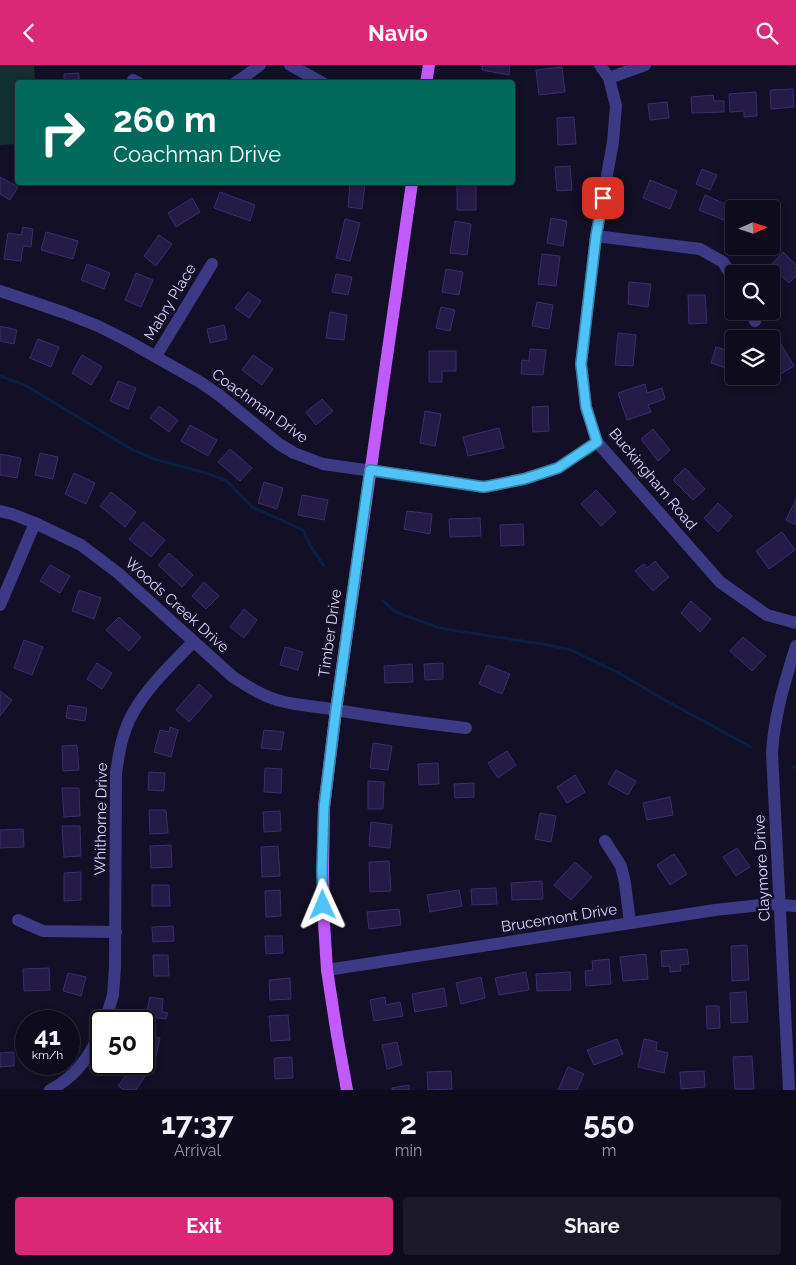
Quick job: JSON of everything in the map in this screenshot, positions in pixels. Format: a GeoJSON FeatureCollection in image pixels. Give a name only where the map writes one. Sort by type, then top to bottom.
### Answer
{"type":"FeatureCollection","features":[{"type":"Feature","properties":{"kind":"main road"},"geometry":{"type":"LineString","coordinates":[[426,80],[429,65]]}},
{"type":"Feature","properties":{"kind":"main road","name":"Timber Drive"},"geometry":{"type":"LineString","coordinates":[[348,1090],[327,970],[322,870],[324,807],[336,710],[412,185]]}},
{"type":"Feature","properties":{"kind":"street"},"geometry":{"type":"LineString","coordinates":[[240,80],[260,65]]}},
{"type":"Feature","properties":{"kind":"street"},"geometry":{"type":"LineString","coordinates":[[290,65],[318,80]]}},
{"type":"Feature","properties":{"kind":"street","name":"Buckingham Road"},"geometry":{"type":"LineString","coordinates":[[600,65],[610,78],[616,107],[613,142],[596,236],[581,364],[586,407],[597,442],[720,582],[767,615],[796,623]]}},
{"type":"Feature","properties":{"kind":"street"},"geometry":{"type":"LineString","coordinates":[[610,78],[645,65]]}},
{"type":"Feature","properties":{"kind":"street"},"geometry":{"type":"LineString","coordinates":[[596,236],[700,249],[723,262],[725,265]]}},
{"type":"Feature","properties":{"kind":"street","name":"Mabry Place"},"geometry":{"type":"LineString","coordinates":[[156,356],[212,263]]}},
{"type":"Feature","properties":{"kind":"street","name":"Coachman Drive"},"geometry":{"type":"LineString","coordinates":[[0,291],[98,326],[156,356],[206,386],[279,444],[294,453],[323,464],[484,487],[524,479],[558,468],[597,442]]}},
{"type":"Feature","properties":{"kind":"street","name":"Woods Creek Drive"},"geometry":{"type":"LineString","coordinates":[[0,511],[35,523],[74,541],[88,550],[118,573],[233,677],[263,695],[292,703],[357,714],[466,729]]}},
{"type":"Feature","properties":{"kind":"street"},"geometry":{"type":"LineString","coordinates":[[0,605],[35,523]]}},
{"type":"Feature","properties":{"kind":"street","name":"Whithorne Drive"},"geometry":{"type":"LineString","coordinates":[[108,1010],[113,995],[115,967],[115,782],[119,752],[132,714],[159,678],[193,642]]}},
{"type":"Feature","properties":{"kind":"street","name":"Claymore Drive"},"geometry":{"type":"LineString","coordinates":[[789,1090],[772,753],[773,735],[784,685],[796,646]]}},
{"type":"Feature","properties":{"kind":"street"},"geometry":{"type":"LineString","coordinates":[[605,841],[621,866],[630,923]]}},
{"type":"Feature","properties":{"kind":"street","name":"Brucemont Drive"},"geometry":{"type":"LineString","coordinates":[[327,970],[747,906],[770,904],[796,906]]}},
{"type":"Feature","properties":{"kind":"street"},"geometry":{"type":"LineString","coordinates":[[18,919],[43,931],[116,932]]}},
{"type":"Feature","properties":{"kind":"street"},"geometry":{"type":"LineString","coordinates":[[50,1090],[68,1078],[81,1065],[90,1051]]}},
{"type":"Feature","properties":{"kind":"green space"},"geometry":{"type":"Polygon","coordinates":[[[0,65],[34,65],[35,80],[15,80],[15,144],[0,145],[0,65]]]}},
{"type":"Feature","properties":{"kind":"building"},"geometry":{"type":"Polygon","coordinates":[[[483,65],[510,65],[509,75],[482,70],[483,65]]]}},
{"type":"Feature","properties":{"kind":"building"},"geometry":{"type":"Polygon","coordinates":[[[562,67],[565,92],[539,95],[536,70],[562,67]]]}},
{"type":"Feature","properties":{"kind":"building"},"geometry":{"type":"Polygon","coordinates":[[[79,73],[79,80],[64,80],[64,74],[79,73]]]}},
{"type":"Feature","properties":{"kind":"building"},"geometry":{"type":"Polygon","coordinates":[[[793,89],[794,107],[771,109],[770,90],[793,89]]]}},
{"type":"Feature","properties":{"kind":"building"},"geometry":{"type":"Polygon","coordinates":[[[756,92],[757,116],[744,117],[744,111],[730,112],[729,94],[756,92]]]}},
{"type":"Feature","properties":{"kind":"building"},"geometry":{"type":"Polygon","coordinates":[[[713,95],[714,101],[724,101],[724,112],[692,113],[691,97],[713,95]]]}},
{"type":"Feature","properties":{"kind":"building"},"geometry":{"type":"Polygon","coordinates":[[[667,102],[669,118],[650,120],[648,104],[667,102]]]}},
{"type":"Feature","properties":{"kind":"building"},"geometry":{"type":"Polygon","coordinates":[[[574,117],[576,144],[558,145],[557,118],[574,117]]]}},
{"type":"Feature","properties":{"kind":"building"},"geometry":{"type":"Polygon","coordinates":[[[570,166],[572,190],[557,191],[555,167],[570,166]]]}},
{"type":"Feature","properties":{"kind":"building"},"geometry":{"type":"Polygon","coordinates":[[[702,169],[717,175],[710,190],[696,184],[702,169]]]}},
{"type":"Feature","properties":{"kind":"building"},"geometry":{"type":"Polygon","coordinates":[[[0,177],[18,187],[10,200],[0,194],[0,177]]]}},
{"type":"Feature","properties":{"kind":"building"},"geometry":{"type":"Polygon","coordinates":[[[650,180],[677,191],[670,209],[643,198],[650,180]]]}},
{"type":"Feature","properties":{"kind":"building"},"geometry":{"type":"Polygon","coordinates":[[[350,185],[365,185],[362,209],[348,207],[350,185]]]}},
{"type":"Feature","properties":{"kind":"building"},"geometry":{"type":"Polygon","coordinates":[[[457,185],[476,185],[476,210],[457,210],[457,185]]]}},
{"type":"Feature","properties":{"kind":"building"},"geometry":{"type":"Polygon","coordinates":[[[220,192],[255,205],[250,221],[214,208],[220,192]]]}},
{"type":"Feature","properties":{"kind":"building"},"geometry":{"type":"Polygon","coordinates":[[[705,195],[725,204],[725,221],[699,210],[705,195]]]}},
{"type":"Feature","properties":{"kind":"building"},"geometry":{"type":"Polygon","coordinates":[[[192,198],[200,212],[176,227],[168,213],[192,198]]]}},
{"type":"Feature","properties":{"kind":"building"},"geometry":{"type":"Polygon","coordinates":[[[551,218],[567,221],[563,246],[547,243],[551,218]]]}},
{"type":"Feature","properties":{"kind":"building"},"geometry":{"type":"Polygon","coordinates":[[[345,219],[360,223],[350,261],[336,258],[345,219]]]}},
{"type":"Feature","properties":{"kind":"building"},"geometry":{"type":"Polygon","coordinates":[[[455,221],[471,224],[467,255],[450,253],[455,221]]]}},
{"type":"Feature","properties":{"kind":"building"},"geometry":{"type":"Polygon","coordinates":[[[23,227],[33,229],[31,247],[23,246],[21,261],[4,259],[8,233],[21,235],[23,227]]]}},
{"type":"Feature","properties":{"kind":"building"},"geometry":{"type":"Polygon","coordinates":[[[46,232],[78,241],[73,259],[41,250],[46,232]]]}},
{"type":"Feature","properties":{"kind":"building"},"geometry":{"type":"Polygon","coordinates":[[[159,235],[172,244],[156,266],[144,256],[159,235]]]}},
{"type":"Feature","properties":{"kind":"building"},"geometry":{"type":"Polygon","coordinates":[[[783,252],[796,265],[796,276],[789,283],[780,275],[780,265],[771,265],[783,252]]]}},
{"type":"Feature","properties":{"kind":"building"},"geometry":{"type":"Polygon","coordinates":[[[542,254],[560,256],[556,286],[538,284],[542,254]]]}},
{"type":"Feature","properties":{"kind":"building"},"geometry":{"type":"Polygon","coordinates":[[[87,264],[110,273],[104,289],[81,280],[87,264]]]}},
{"type":"Feature","properties":{"kind":"building"},"geometry":{"type":"Polygon","coordinates":[[[446,269],[463,272],[459,295],[442,292],[446,269]]]}},
{"type":"Feature","properties":{"kind":"building"},"geometry":{"type":"Polygon","coordinates":[[[136,273],[153,280],[141,307],[125,300],[136,273]]]}},
{"type":"Feature","properties":{"kind":"building"},"geometry":{"type":"Polygon","coordinates":[[[336,274],[352,277],[348,295],[332,292],[336,274]]]}},
{"type":"Feature","properties":{"kind":"building"},"geometry":{"type":"Polygon","coordinates":[[[629,282],[651,284],[648,307],[628,304],[629,282]]]}},
{"type":"Feature","properties":{"kind":"building"},"geometry":{"type":"Polygon","coordinates":[[[248,292],[261,301],[249,318],[235,308],[248,292]]]}},
{"type":"Feature","properties":{"kind":"building"},"geometry":{"type":"Polygon","coordinates":[[[688,295],[705,295],[707,323],[689,324],[688,295]]]}},
{"type":"Feature","properties":{"kind":"building"},"geometry":{"type":"Polygon","coordinates":[[[537,302],[553,305],[549,329],[532,326],[537,302]]]}},
{"type":"Feature","properties":{"kind":"building"},"geometry":{"type":"Polygon","coordinates":[[[441,307],[455,310],[450,331],[436,328],[441,307]]]}},
{"type":"Feature","properties":{"kind":"building"},"geometry":{"type":"Polygon","coordinates":[[[330,312],[347,315],[344,340],[326,338],[330,312]]]}},
{"type":"Feature","properties":{"kind":"building"},"geometry":{"type":"Polygon","coordinates":[[[224,325],[227,339],[210,343],[207,329],[224,325]]]}},
{"type":"Feature","properties":{"kind":"building"},"geometry":{"type":"Polygon","coordinates":[[[0,326],[17,330],[14,344],[0,341],[0,326]]]}},
{"type":"Feature","properties":{"kind":"building"},"geometry":{"type":"Polygon","coordinates":[[[618,333],[636,335],[633,366],[615,365],[618,333]]]}},
{"type":"Feature","properties":{"kind":"building"},"geometry":{"type":"Polygon","coordinates":[[[38,339],[59,347],[51,367],[30,358],[38,339]]]}},
{"type":"Feature","properties":{"kind":"building"},"geometry":{"type":"Polygon","coordinates":[[[780,345],[794,366],[780,374],[780,345]]]}},
{"type":"Feature","properties":{"kind":"building"},"geometry":{"type":"Polygon","coordinates":[[[716,347],[725,350],[725,368],[711,363],[716,347]]]}},
{"type":"Feature","properties":{"kind":"building"},"geometry":{"type":"Polygon","coordinates":[[[530,349],[546,350],[543,375],[521,374],[522,360],[529,361],[530,349]]]}},
{"type":"Feature","properties":{"kind":"building"},"geometry":{"type":"Polygon","coordinates":[[[429,351],[456,351],[456,371],[442,371],[442,382],[429,382],[429,351]]]}},
{"type":"Feature","properties":{"kind":"building"},"geometry":{"type":"Polygon","coordinates":[[[82,355],[102,367],[91,385],[72,373],[82,355]]]}},
{"type":"Feature","properties":{"kind":"building"},"geometry":{"type":"Polygon","coordinates":[[[253,355],[273,369],[262,385],[242,370],[253,355]]]}},
{"type":"Feature","properties":{"kind":"building"},"geometry":{"type":"Polygon","coordinates":[[[118,381],[136,388],[128,409],[110,401],[118,381]]]}},
{"type":"Feature","properties":{"kind":"building"},"geometry":{"type":"Polygon","coordinates":[[[645,384],[647,393],[662,388],[665,399],[648,405],[651,412],[627,420],[618,393],[645,384]]]}},
{"type":"Feature","properties":{"kind":"building"},"geometry":{"type":"Polygon","coordinates":[[[322,399],[333,411],[316,425],[306,412],[322,399]]]}},
{"type":"Feature","properties":{"kind":"building"},"geometry":{"type":"Polygon","coordinates":[[[159,406],[178,420],[169,432],[150,418],[159,406]]]}},
{"type":"Feature","properties":{"kind":"building"},"geometry":{"type":"Polygon","coordinates":[[[548,406],[549,431],[533,432],[532,407],[548,406]]]}},
{"type":"Feature","properties":{"kind":"building"},"geometry":{"type":"Polygon","coordinates":[[[425,411],[441,414],[435,446],[420,443],[425,411]]]}},
{"type":"Feature","properties":{"kind":"building"},"geometry":{"type":"Polygon","coordinates":[[[190,425],[217,440],[208,456],[181,441],[190,425]]]}},
{"type":"Feature","properties":{"kind":"building"},"geometry":{"type":"Polygon","coordinates":[[[499,428],[504,448],[468,456],[463,437],[499,428]]]}},
{"type":"Feature","properties":{"kind":"building"},"geometry":{"type":"Polygon","coordinates":[[[653,429],[670,450],[658,461],[641,439],[653,429]]]}},
{"type":"Feature","properties":{"kind":"building"},"geometry":{"type":"Polygon","coordinates":[[[230,449],[252,468],[240,481],[218,462],[230,449]]]}},
{"type":"Feature","properties":{"kind":"building"},"geometry":{"type":"Polygon","coordinates":[[[40,453],[58,457],[53,479],[35,475],[40,453]]]}},
{"type":"Feature","properties":{"kind":"building"},"geometry":{"type":"Polygon","coordinates":[[[0,454],[21,458],[17,478],[0,475],[0,454]]]}},
{"type":"Feature","properties":{"kind":"building"},"geometry":{"type":"Polygon","coordinates":[[[685,468],[705,489],[693,500],[673,480],[685,468]]]}},
{"type":"Feature","properties":{"kind":"building"},"geometry":{"type":"Polygon","coordinates":[[[74,473],[95,483],[86,504],[65,494],[74,473]]]}},
{"type":"Feature","properties":{"kind":"building"},"geometry":{"type":"Polygon","coordinates":[[[264,482],[283,488],[277,509],[258,503],[264,482]]]}},
{"type":"Feature","properties":{"kind":"building"},"geometry":{"type":"Polygon","coordinates":[[[596,490],[616,512],[601,526],[581,504],[596,490]]]}},
{"type":"Feature","properties":{"kind":"building"},"geometry":{"type":"Polygon","coordinates":[[[111,492],[136,512],[125,527],[100,506],[111,492]]]}},
{"type":"Feature","properties":{"kind":"building"},"geometry":{"type":"Polygon","coordinates":[[[302,495],[328,500],[324,520],[298,515],[302,495]]]}},
{"type":"Feature","properties":{"kind":"building"},"geometry":{"type":"Polygon","coordinates":[[[796,499],[796,525],[786,520],[796,499]]]}},
{"type":"Feature","properties":{"kind":"building"},"geometry":{"type":"Polygon","coordinates":[[[718,503],[732,516],[718,532],[704,518],[718,503]]]}},
{"type":"Feature","properties":{"kind":"building"},"geometry":{"type":"Polygon","coordinates":[[[407,511],[432,514],[430,534],[404,529],[407,511]]]}},
{"type":"Feature","properties":{"kind":"building"},"geometry":{"type":"Polygon","coordinates":[[[480,518],[481,536],[450,537],[449,519],[480,518]]]}},
{"type":"Feature","properties":{"kind":"building"},"geometry":{"type":"Polygon","coordinates":[[[143,522],[165,540],[151,557],[129,539],[143,522]]]}},
{"type":"Feature","properties":{"kind":"building"},"geometry":{"type":"Polygon","coordinates":[[[523,524],[524,545],[501,546],[500,525],[523,524]]]}},
{"type":"Feature","properties":{"kind":"building"},"geometry":{"type":"Polygon","coordinates":[[[782,532],[795,550],[769,569],[756,551],[782,532]]]}},
{"type":"Feature","properties":{"kind":"building"},"geometry":{"type":"Polygon","coordinates":[[[169,553],[193,575],[182,587],[158,565],[169,553]]]}},
{"type":"Feature","properties":{"kind":"building"},"geometry":{"type":"Polygon","coordinates":[[[655,561],[669,577],[653,591],[635,571],[644,564],[647,568],[655,561]]]}},
{"type":"Feature","properties":{"kind":"building"},"geometry":{"type":"Polygon","coordinates":[[[50,565],[70,576],[60,593],[40,581],[50,565]]]}},
{"type":"Feature","properties":{"kind":"building"},"geometry":{"type":"Polygon","coordinates":[[[204,582],[219,596],[206,609],[192,596],[204,582]]]}},
{"type":"Feature","properties":{"kind":"building"},"geometry":{"type":"Polygon","coordinates":[[[79,590],[101,598],[94,619],[72,611],[79,590]]]}},
{"type":"Feature","properties":{"kind":"building"},"geometry":{"type":"Polygon","coordinates":[[[691,601],[711,619],[700,632],[681,613],[691,601]]]}},
{"type":"Feature","properties":{"kind":"building"},"geometry":{"type":"Polygon","coordinates":[[[244,609],[257,620],[244,638],[230,627],[244,609]]]}},
{"type":"Feature","properties":{"kind":"building"},"geometry":{"type":"Polygon","coordinates":[[[119,617],[141,637],[129,651],[106,630],[119,617]]]}},
{"type":"Feature","properties":{"kind":"building"},"geometry":{"type":"Polygon","coordinates":[[[743,637],[766,656],[752,671],[730,651],[743,637]]]}},
{"type":"Feature","properties":{"kind":"building"},"geometry":{"type":"Polygon","coordinates":[[[24,640],[43,647],[32,675],[14,668],[24,640]]]}},
{"type":"Feature","properties":{"kind":"building"},"geometry":{"type":"Polygon","coordinates":[[[285,647],[303,652],[298,670],[280,665],[285,647]]]}},
{"type":"Feature","properties":{"kind":"building"},"geometry":{"type":"Polygon","coordinates":[[[97,663],[112,673],[102,689],[87,679],[97,663]]]}},
{"type":"Feature","properties":{"kind":"building"},"geometry":{"type":"Polygon","coordinates":[[[443,663],[443,679],[425,680],[424,664],[443,663]]]}},
{"type":"Feature","properties":{"kind":"building"},"geometry":{"type":"Polygon","coordinates":[[[412,664],[413,682],[385,683],[384,666],[412,664]]]}},
{"type":"Feature","properties":{"kind":"building"},"geometry":{"type":"Polygon","coordinates":[[[487,665],[510,674],[502,694],[479,684],[487,665]]]}},
{"type":"Feature","properties":{"kind":"building"},"geometry":{"type":"Polygon","coordinates":[[[199,684],[212,696],[189,722],[176,710],[199,684]]]}},
{"type":"Feature","properties":{"kind":"building"},"geometry":{"type":"Polygon","coordinates":[[[0,691],[12,700],[0,716],[0,691]]]}},
{"type":"Feature","properties":{"kind":"building"},"geometry":{"type":"Polygon","coordinates":[[[68,705],[87,708],[85,721],[66,718],[68,705]]]}},
{"type":"Feature","properties":{"kind":"building"},"geometry":{"type":"Polygon","coordinates":[[[170,727],[178,730],[171,757],[154,752],[160,730],[169,732],[170,727]]]}},
{"type":"Feature","properties":{"kind":"building"},"geometry":{"type":"Polygon","coordinates":[[[264,730],[284,732],[281,750],[261,748],[264,730]]]}},
{"type":"Feature","properties":{"kind":"building"},"geometry":{"type":"Polygon","coordinates":[[[373,743],[392,746],[388,770],[370,768],[373,743]]]}},
{"type":"Feature","properties":{"kind":"building"},"geometry":{"type":"Polygon","coordinates":[[[77,745],[79,770],[63,771],[62,746],[77,745]]]}},
{"type":"Feature","properties":{"kind":"building"},"geometry":{"type":"Polygon","coordinates":[[[507,751],[516,765],[498,778],[488,763],[507,751]]]}},
{"type":"Feature","properties":{"kind":"building"},"geometry":{"type":"Polygon","coordinates":[[[438,763],[439,784],[419,785],[418,764],[438,763]]]}},
{"type":"Feature","properties":{"kind":"building"},"geometry":{"type":"Polygon","coordinates":[[[265,768],[282,769],[281,793],[264,792],[265,768]]]}},
{"type":"Feature","properties":{"kind":"building"},"geometry":{"type":"Polygon","coordinates":[[[616,770],[636,781],[628,795],[608,784],[616,770]]]}},
{"type":"Feature","properties":{"kind":"building"},"geometry":{"type":"Polygon","coordinates":[[[149,772],[165,773],[164,791],[148,790],[149,772]]]}},
{"type":"Feature","properties":{"kind":"building"},"geometry":{"type":"Polygon","coordinates":[[[575,775],[585,792],[567,803],[557,787],[575,775]]]}},
{"type":"Feature","properties":{"kind":"building"},"geometry":{"type":"Polygon","coordinates":[[[368,781],[384,782],[383,809],[368,809],[368,781]]]}},
{"type":"Feature","properties":{"kind":"building"},"geometry":{"type":"Polygon","coordinates":[[[474,783],[474,797],[455,798],[454,784],[474,783]]]}},
{"type":"Feature","properties":{"kind":"building"},"geometry":{"type":"Polygon","coordinates":[[[62,788],[79,788],[80,816],[64,817],[62,788]]]}},
{"type":"Feature","properties":{"kind":"building"},"geometry":{"type":"Polygon","coordinates":[[[670,797],[673,815],[647,820],[643,803],[670,797]]]}},
{"type":"Feature","properties":{"kind":"building"},"geometry":{"type":"Polygon","coordinates":[[[149,810],[166,810],[168,833],[150,834],[149,810]]]}},
{"type":"Feature","properties":{"kind":"building"},"geometry":{"type":"Polygon","coordinates":[[[280,811],[281,831],[264,832],[263,812],[280,811]]]}},
{"type":"Feature","properties":{"kind":"building"},"geometry":{"type":"Polygon","coordinates":[[[540,813],[556,816],[551,842],[535,839],[540,813]]]}},
{"type":"Feature","properties":{"kind":"building"},"geometry":{"type":"Polygon","coordinates":[[[371,822],[392,825],[390,848],[369,846],[371,822]]]}},
{"type":"Feature","properties":{"kind":"building"},"geometry":{"type":"Polygon","coordinates":[[[62,826],[80,826],[81,856],[64,857],[62,826]]]}},
{"type":"Feature","properties":{"kind":"building"},"geometry":{"type":"Polygon","coordinates":[[[23,829],[24,847],[0,848],[0,830],[23,829]]]}},
{"type":"Feature","properties":{"kind":"building"},"geometry":{"type":"Polygon","coordinates":[[[171,845],[172,867],[151,868],[150,846],[171,845]]]}},
{"type":"Feature","properties":{"kind":"building"},"geometry":{"type":"Polygon","coordinates":[[[278,846],[280,876],[262,877],[261,847],[278,846]]]}},
{"type":"Feature","properties":{"kind":"building"},"geometry":{"type":"Polygon","coordinates":[[[737,848],[750,867],[736,876],[723,857],[737,848]]]}},
{"type":"Feature","properties":{"kind":"building"},"geometry":{"type":"Polygon","coordinates":[[[674,854],[687,874],[670,885],[657,865],[674,854]]]}},
{"type":"Feature","properties":{"kind":"building"},"geometry":{"type":"Polygon","coordinates":[[[389,861],[391,891],[370,892],[369,862],[389,861]]]}},
{"type":"Feature","properties":{"kind":"building"},"geometry":{"type":"Polygon","coordinates":[[[575,862],[592,877],[571,900],[554,885],[575,862]]]}},
{"type":"Feature","properties":{"kind":"building"},"geometry":{"type":"Polygon","coordinates":[[[81,872],[81,900],[64,901],[64,873],[81,872]]]}},
{"type":"Feature","properties":{"kind":"building"},"geometry":{"type":"Polygon","coordinates":[[[542,881],[543,899],[512,900],[511,883],[542,881]]]}},
{"type":"Feature","properties":{"kind":"building"},"geometry":{"type":"Polygon","coordinates":[[[152,885],[169,885],[170,906],[152,906],[152,885]]]}},
{"type":"Feature","properties":{"kind":"building"},"geometry":{"type":"Polygon","coordinates":[[[496,888],[497,904],[472,905],[471,889],[496,888]]]}},
{"type":"Feature","properties":{"kind":"building"},"geometry":{"type":"Polygon","coordinates":[[[280,890],[281,916],[266,917],[265,891],[280,890]]]}},
{"type":"Feature","properties":{"kind":"building"},"geometry":{"type":"Polygon","coordinates":[[[459,890],[462,906],[430,912],[427,895],[459,890]]]}},
{"type":"Feature","properties":{"kind":"building"},"geometry":{"type":"Polygon","coordinates":[[[399,909],[401,925],[369,929],[367,912],[399,909]]]}},
{"type":"Feature","properties":{"kind":"building"},"geometry":{"type":"Polygon","coordinates":[[[173,926],[174,941],[153,942],[152,927],[173,926]]]}},
{"type":"Feature","properties":{"kind":"building"},"geometry":{"type":"Polygon","coordinates":[[[265,936],[282,936],[283,953],[266,954],[265,936]]]}},
{"type":"Feature","properties":{"kind":"building"},"geometry":{"type":"Polygon","coordinates":[[[747,945],[749,980],[732,981],[731,946],[747,945]]]}},
{"type":"Feature","properties":{"kind":"building"},"geometry":{"type":"Polygon","coordinates":[[[687,949],[689,964],[680,965],[681,971],[670,972],[670,966],[662,967],[661,951],[687,949]]]}},
{"type":"Feature","properties":{"kind":"building"},"geometry":{"type":"Polygon","coordinates":[[[646,954],[648,979],[623,981],[620,957],[646,954]]]}},
{"type":"Feature","properties":{"kind":"building"},"geometry":{"type":"Polygon","coordinates":[[[153,955],[168,955],[169,976],[154,976],[153,955]]]}},
{"type":"Feature","properties":{"kind":"building"},"geometry":{"type":"Polygon","coordinates":[[[609,959],[611,984],[586,986],[585,971],[593,970],[592,961],[609,959]]]}},
{"type":"Feature","properties":{"kind":"building"},"geometry":{"type":"Polygon","coordinates":[[[49,968],[50,990],[24,991],[23,969],[49,968]]]}},
{"type":"Feature","properties":{"kind":"building"},"geometry":{"type":"Polygon","coordinates":[[[526,972],[529,990],[499,995],[495,978],[526,972]]]}},
{"type":"Feature","properties":{"kind":"building"},"geometry":{"type":"Polygon","coordinates":[[[570,972],[571,990],[537,991],[536,974],[570,972]]]}},
{"type":"Feature","properties":{"kind":"building"},"geometry":{"type":"Polygon","coordinates":[[[68,973],[86,977],[81,996],[63,991],[68,973]]]}},
{"type":"Feature","properties":{"kind":"building"},"geometry":{"type":"Polygon","coordinates":[[[481,977],[485,998],[461,1004],[456,983],[481,977]]]}},
{"type":"Feature","properties":{"kind":"building"},"geometry":{"type":"Polygon","coordinates":[[[290,978],[291,999],[270,1000],[269,980],[290,978]]]}},
{"type":"Feature","properties":{"kind":"building"},"geometry":{"type":"Polygon","coordinates":[[[444,988],[447,1006],[415,1012],[412,994],[444,988]]]}},
{"type":"Feature","properties":{"kind":"building"},"geometry":{"type":"Polygon","coordinates":[[[746,992],[748,1022],[731,1023],[730,993],[746,992]]]}},
{"type":"Feature","properties":{"kind":"building"},"geometry":{"type":"Polygon","coordinates":[[[150,997],[163,999],[162,1012],[168,1013],[166,1019],[155,1017],[155,1010],[147,1010],[150,997]]]}},
{"type":"Feature","properties":{"kind":"building"},"geometry":{"type":"Polygon","coordinates":[[[385,997],[386,1005],[400,1002],[403,1016],[374,1021],[370,1000],[385,997]]]}},
{"type":"Feature","properties":{"kind":"building"},"geometry":{"type":"Polygon","coordinates":[[[706,1006],[719,1006],[720,1028],[707,1029],[706,1006]]]}},
{"type":"Feature","properties":{"kind":"building"},"geometry":{"type":"Polygon","coordinates":[[[288,1015],[290,1040],[271,1041],[269,1016],[288,1015]]]}},
{"type":"Feature","properties":{"kind":"building"},"geometry":{"type":"Polygon","coordinates":[[[155,1037],[160,1038],[155,1060],[155,1037]]]}},
{"type":"Feature","properties":{"kind":"building"},"geometry":{"type":"Polygon","coordinates":[[[617,1039],[623,1054],[594,1065],[587,1050],[617,1039]]]}},
{"type":"Feature","properties":{"kind":"building"},"geometry":{"type":"Polygon","coordinates":[[[644,1039],[657,1042],[656,1050],[668,1053],[664,1073],[638,1067],[644,1039]]]}},
{"type":"Feature","properties":{"kind":"building"},"geometry":{"type":"Polygon","coordinates":[[[397,1042],[402,1065],[387,1069],[382,1045],[397,1042]]]}},
{"type":"Feature","properties":{"kind":"building"},"geometry":{"type":"Polygon","coordinates":[[[14,1052],[14,1066],[0,1067],[0,1053],[14,1052]]]}},
{"type":"Feature","properties":{"kind":"building"},"geometry":{"type":"Polygon","coordinates":[[[752,1056],[754,1089],[735,1089],[733,1057],[752,1056]]]}},
{"type":"Feature","properties":{"kind":"building"},"geometry":{"type":"Polygon","coordinates":[[[292,1057],[293,1078],[275,1079],[274,1058],[292,1057]]]}},
{"type":"Feature","properties":{"kind":"building"},"geometry":{"type":"Polygon","coordinates":[[[568,1067],[584,1074],[577,1090],[558,1090],[568,1067]]]}},
{"type":"Feature","properties":{"kind":"building"},"geometry":{"type":"Polygon","coordinates":[[[451,1071],[452,1089],[428,1090],[427,1072],[451,1071]]]}},
{"type":"Feature","properties":{"kind":"building"},"geometry":{"type":"Polygon","coordinates":[[[704,1071],[705,1087],[681,1089],[680,1072],[704,1071]]]}},
{"type":"Feature","properties":{"kind":"building"},"geometry":{"type":"Polygon","coordinates":[[[126,1075],[145,1076],[136,1090],[124,1090],[118,1086],[126,1075]]]}},
{"type":"Feature","properties":{"kind":"building"},"geometry":{"type":"Polygon","coordinates":[[[409,1085],[409,1090],[392,1090],[392,1088],[409,1085]]]}},
{"type":"Feature","properties":{"kind":"waterway"},"geometry":{"type":"LineString","coordinates":[[0,376],[25,385],[131,449],[154,459],[206,473],[227,481],[252,507],[303,530],[310,545],[324,566]]}},
{"type":"Feature","properties":{"kind":"waterway"},"geometry":{"type":"LineString","coordinates":[[383,601],[396,612],[439,628],[571,650],[619,673],[751,747]]}},
{"type":"Feature","properties":{"kind":"route"},"geometry":{"type":"LineString","coordinates":[[323,905],[324,807],[370,470],[484,487],[524,479],[558,468],[597,442],[586,407],[581,364],[596,236],[603,198]]}}]}
